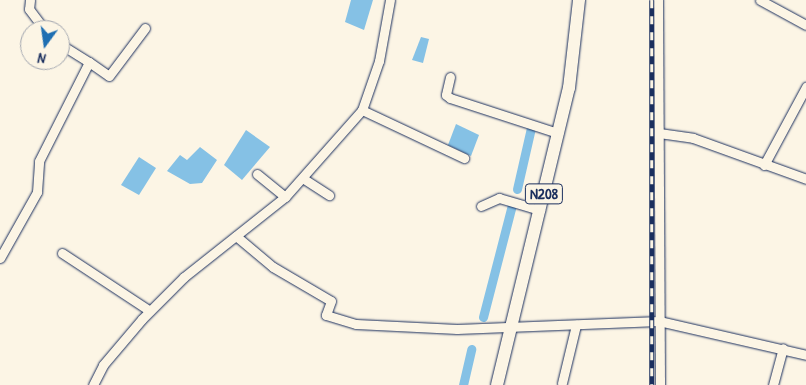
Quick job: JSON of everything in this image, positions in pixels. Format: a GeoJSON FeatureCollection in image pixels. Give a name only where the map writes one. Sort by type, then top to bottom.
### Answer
{"type":"FeatureCollection","features":[{"type":"Feature","properties":{"kind":"highway","name":"N208"},"geometry":{"type":"LineString","coordinates":[[497,385],[569,88],[579,0]]}},
{"type":"Feature","properties":{"kind":"street"},"geometry":{"type":"LineString","coordinates":[[30,0],[28,9],[37,20]]}},
{"type":"Feature","properties":{"kind":"street"},"geometry":{"type":"LineString","coordinates":[[93,385],[103,365],[150,311],[184,277],[285,197],[304,179],[362,110],[379,61],[390,0]]}},
{"type":"Feature","properties":{"kind":"street"},"geometry":{"type":"LineString","coordinates":[[658,0],[660,385]]}},
{"type":"Feature","properties":{"kind":"street"},"geometry":{"type":"LineString","coordinates":[[760,0],[806,25]]}},
{"type":"Feature","properties":{"kind":"street"},"geometry":{"type":"LineString","coordinates":[[70,50],[109,76],[145,28]]}},
{"type":"Feature","properties":{"kind":"street"},"geometry":{"type":"LineString","coordinates":[[0,258],[37,192],[39,161],[89,62]]}},
{"type":"Feature","properties":{"kind":"street"},"geometry":{"type":"LineString","coordinates":[[450,77],[446,95],[450,98],[558,133]]}},
{"type":"Feature","properties":{"kind":"street"},"geometry":{"type":"LineString","coordinates":[[764,165],[806,87]]}},
{"type":"Feature","properties":{"kind":"street"},"geometry":{"type":"LineString","coordinates":[[362,110],[464,158]]}},
{"type":"Feature","properties":{"kind":"street"},"geometry":{"type":"LineString","coordinates":[[659,133],[693,138],[806,180]]}},
{"type":"Feature","properties":{"kind":"street"},"geometry":{"type":"LineString","coordinates":[[258,174],[285,197]]}},
{"type":"Feature","properties":{"kind":"street"},"geometry":{"type":"LineString","coordinates":[[304,179],[329,194]]}},
{"type":"Feature","properties":{"kind":"street"},"geometry":{"type":"LineString","coordinates":[[481,206],[499,198],[540,210]]}},
{"type":"Feature","properties":{"kind":"street"},"geometry":{"type":"LineString","coordinates":[[236,236],[273,267],[331,301],[326,315],[356,324],[457,329],[659,321],[806,355]]}},
{"type":"Feature","properties":{"kind":"street"},"geometry":{"type":"LineString","coordinates":[[62,253],[150,311]]}},
{"type":"Feature","properties":{"kind":"street"},"geometry":{"type":"LineString","coordinates":[[562,382],[576,325]]}},
{"type":"Feature","properties":{"kind":"street"},"geometry":{"type":"LineString","coordinates":[[773,385],[782,348]]}},
{"type":"Feature","properties":{"kind":"water"},"geometry":{"type":"Polygon","coordinates":[[[351,0],[373,0],[364,30],[345,22],[351,0]]]}},
{"type":"Feature","properties":{"kind":"water"},"geometry":{"type":"Polygon","coordinates":[[[421,37],[429,39],[423,63],[412,60],[421,37]]]}},
{"type":"Feature","properties":{"kind":"water"},"geometry":{"type":"Polygon","coordinates":[[[456,124],[479,135],[471,156],[448,145],[456,124]]]}},
{"type":"Feature","properties":{"kind":"water"},"geometry":{"type":"Polygon","coordinates":[[[246,130],[270,147],[242,180],[224,165],[246,130]]]}},
{"type":"Feature","properties":{"kind":"water"},"geometry":{"type":"Polygon","coordinates":[[[200,147],[217,160],[202,183],[190,184],[167,171],[180,155],[187,160],[200,147]]]}},
{"type":"Feature","properties":{"kind":"water"},"geometry":{"type":"Polygon","coordinates":[[[139,157],[156,168],[139,195],[121,185],[139,157]]]}},
{"type":"Feature","properties":{"kind":"waterway"},"geometry":{"type":"LineString","coordinates":[[517,189],[531,128]]}},
{"type":"Feature","properties":{"kind":"waterway"},"geometry":{"type":"LineString","coordinates":[[483,317],[512,205]]}},
{"type":"Feature","properties":{"kind":"waterway"},"geometry":{"type":"LineString","coordinates":[[463,385],[471,349]]}},
{"type":"Feature","properties":{"kind":"railway"},"geometry":{"type":"LineString","coordinates":[[652,0],[652,385]]}}]}
